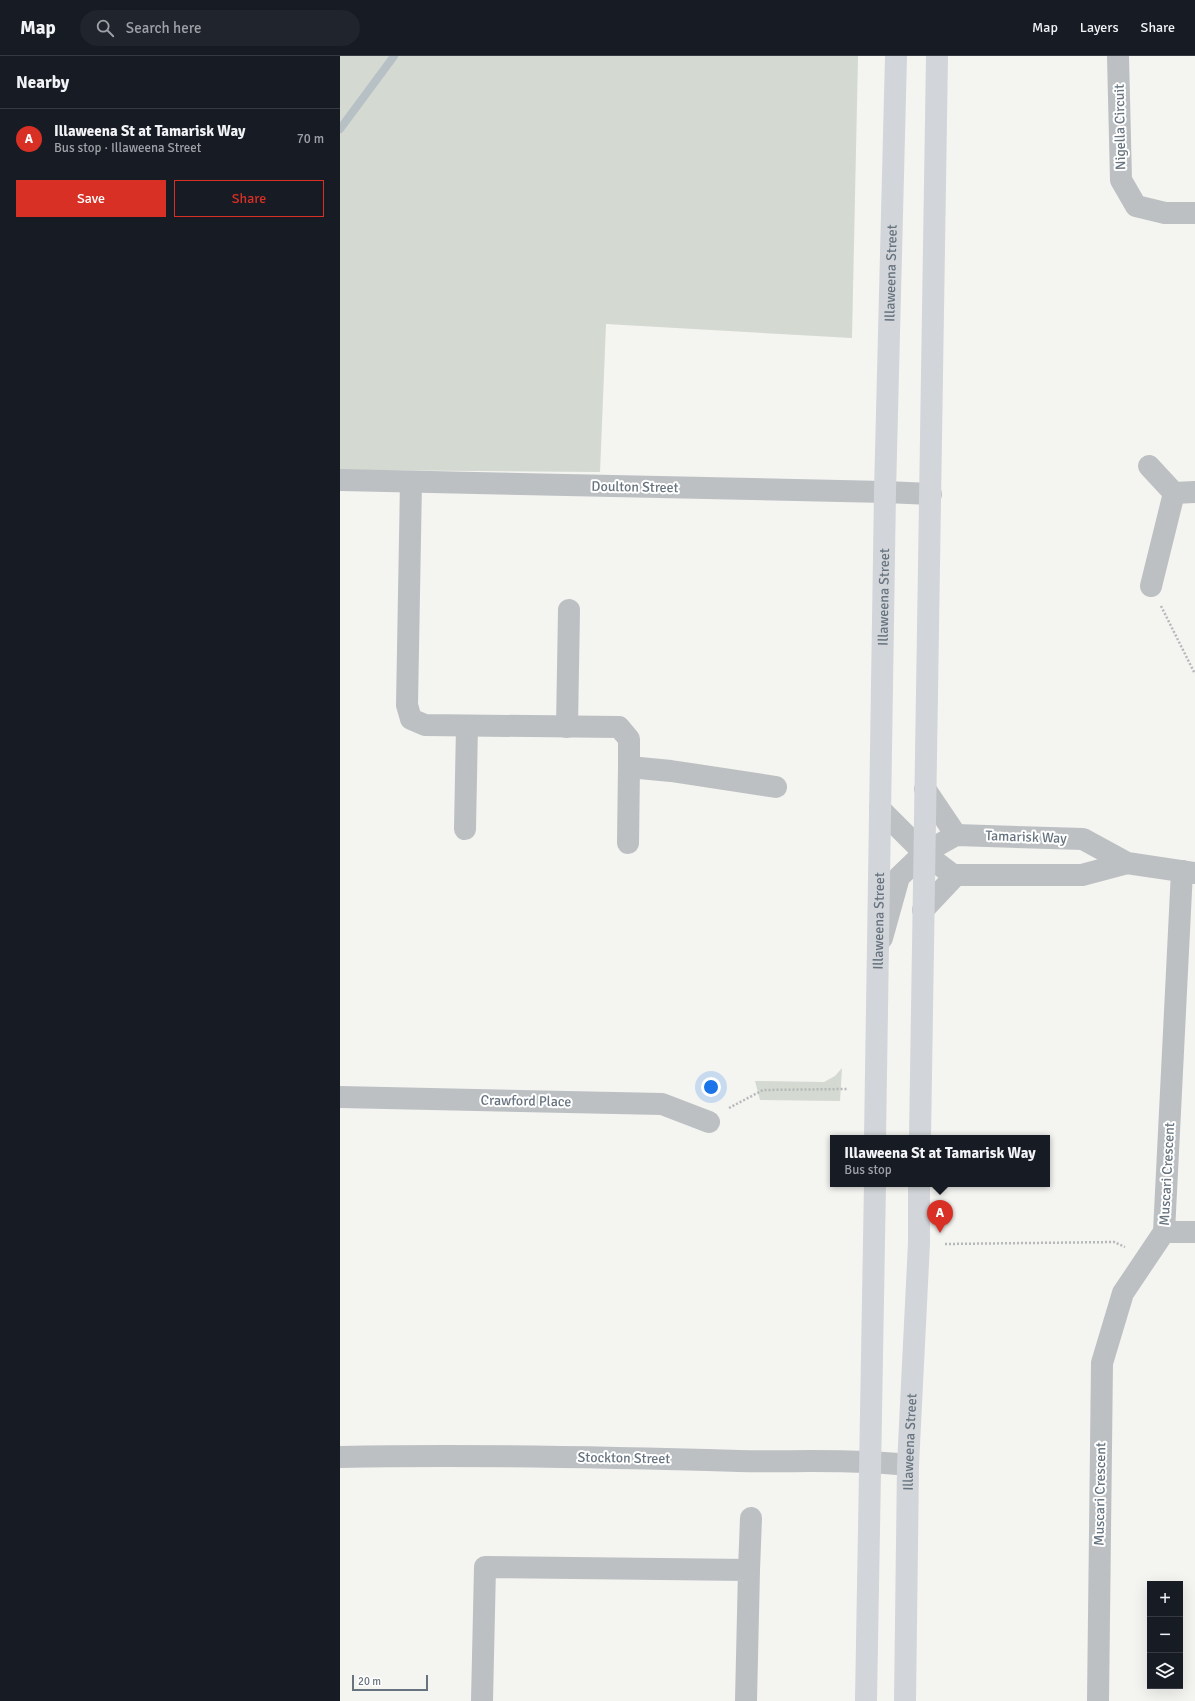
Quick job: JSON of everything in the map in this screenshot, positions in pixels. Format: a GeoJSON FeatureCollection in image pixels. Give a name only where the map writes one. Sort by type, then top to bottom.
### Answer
{"type":"FeatureCollection","features":[{"type":"Feature","properties":{"kind":"main road","name":"Illaweena Street"},"geometry":{"type":"LineString","coordinates":[[875,1135],[885,492],[896,56]]}},
{"type":"Feature","properties":{"kind":"main road"},"geometry":{"type":"LineString","coordinates":[[920,1135],[937,56]]}},
{"type":"Feature","properties":{"kind":"main road"},"geometry":{"type":"LineString","coordinates":[[866,1701],[875,1187]]}},
{"type":"Feature","properties":{"kind":"main road","name":"Illaweena Street"},"geometry":{"type":"LineString","coordinates":[[905,1701],[908,1465],[919,1243],[919,1187]]}},
{"type":"Feature","properties":{"kind":"street","name":"Nigella Circuit"},"geometry":{"type":"LineString","coordinates":[[1118,56],[1121,180],[1136,206],[1165,212],[1195,214]]}},
{"type":"Feature","properties":{"kind":"street"},"geometry":{"type":"LineString","coordinates":[[1149,466],[1184,493],[1151,586]]}},
{"type":"Feature","properties":{"kind":"street","name":"Doulton Street"},"geometry":{"type":"LineString","coordinates":[[340,480],[931,494]]}},
{"type":"Feature","properties":{"kind":"street"},"geometry":{"type":"LineString","coordinates":[[411,482],[407,705],[412,719],[425,725],[619,728],[629,738],[628,843]]}},
{"type":"Feature","properties":{"kind":"street"},"geometry":{"type":"LineString","coordinates":[[567,727],[569,610]]}},
{"type":"Feature","properties":{"kind":"street"},"geometry":{"type":"LineString","coordinates":[[465,829],[467,726]]}},
{"type":"Feature","properties":{"kind":"street"},"geometry":{"type":"LineString","coordinates":[[629,767],[672,771],[776,787]]}},
{"type":"Feature","properties":{"kind":"street"},"geometry":{"type":"LineString","coordinates":[[878,952],[899,878],[924,853],[956,835],[925,789]]}},
{"type":"Feature","properties":{"kind":"street"},"geometry":{"type":"LineString","coordinates":[[880,809],[924,853],[956,875],[923,910]]}},
{"type":"Feature","properties":{"kind":"street","name":"Tamarisk Way"},"geometry":{"type":"LineString","coordinates":[[956,835],[1083,839],[1127,863],[1189,872]]}},
{"type":"Feature","properties":{"kind":"street","name":"Tamarisk Way"},"geometry":{"type":"LineString","coordinates":[[956,875],[1082,876],[1127,863]]}},
{"type":"Feature","properties":{"kind":"street","name":"Muscari Crescent"},"geometry":{"type":"LineString","coordinates":[[1098,1701],[1102,1364],[1123,1294],[1164,1232],[1189,872]]}},
{"type":"Feature","properties":{"kind":"street","name":"Crawford Place"},"geometry":{"type":"LineString","coordinates":[[340,1097],[662,1104],[709,1122]]}},
{"type":"Feature","properties":{"kind":"street"},"geometry":{"type":"LineString","coordinates":[[1164,1232],[1195,1232]]}},
{"type":"Feature","properties":{"kind":"street","name":"Stockton Street"},"geometry":{"type":"LineString","coordinates":[[340,1457],[435,1455],[638,1457],[741,1461],[871,1461],[908,1465]]}},
{"type":"Feature","properties":{"kind":"street"},"geometry":{"type":"LineString","coordinates":[[746,1701],[751,1518]]}},
{"type":"Feature","properties":{"kind":"street"},"geometry":{"type":"LineString","coordinates":[[482,1701],[485,1567],[750,1570]]}},
{"type":"Feature","properties":{"kind":"path"},"geometry":{"type":"LineString","coordinates":[[1151,586],[1195,674]]}},
{"type":"Feature","properties":{"kind":"path"},"geometry":{"type":"LineString","coordinates":[[709,1122],[737,1103],[763,1090],[847,1089]]}},
{"type":"Feature","properties":{"kind":"path"},"geometry":{"type":"LineString","coordinates":[[945,1244],[1114,1242],[1148,1256]]}},
{"type":"Feature","properties":{"kind":"shaded area"},"geometry":{"type":"Polygon","coordinates":[[[340,56],[858,56],[852,338],[606,324],[600,472],[340,470],[340,56]]]}},
{"type":"Feature","properties":{"kind":"shaded area"},"geometry":{"type":"Polygon","coordinates":[[[842,1068],[840,1101],[760,1100],[755,1081],[824,1082],[835,1076],[842,1068]]]}},
{"type":"Feature","properties":{"kind":"waterway"},"geometry":{"type":"LineString","coordinates":[[340,129],[394,56]]}},
{"type":"Feature","properties":{"kind":"place","name":"Illaweena St at Tamarisk Way"},"geometry":{"type":"Point","coordinates":[940,1233]}}]}
